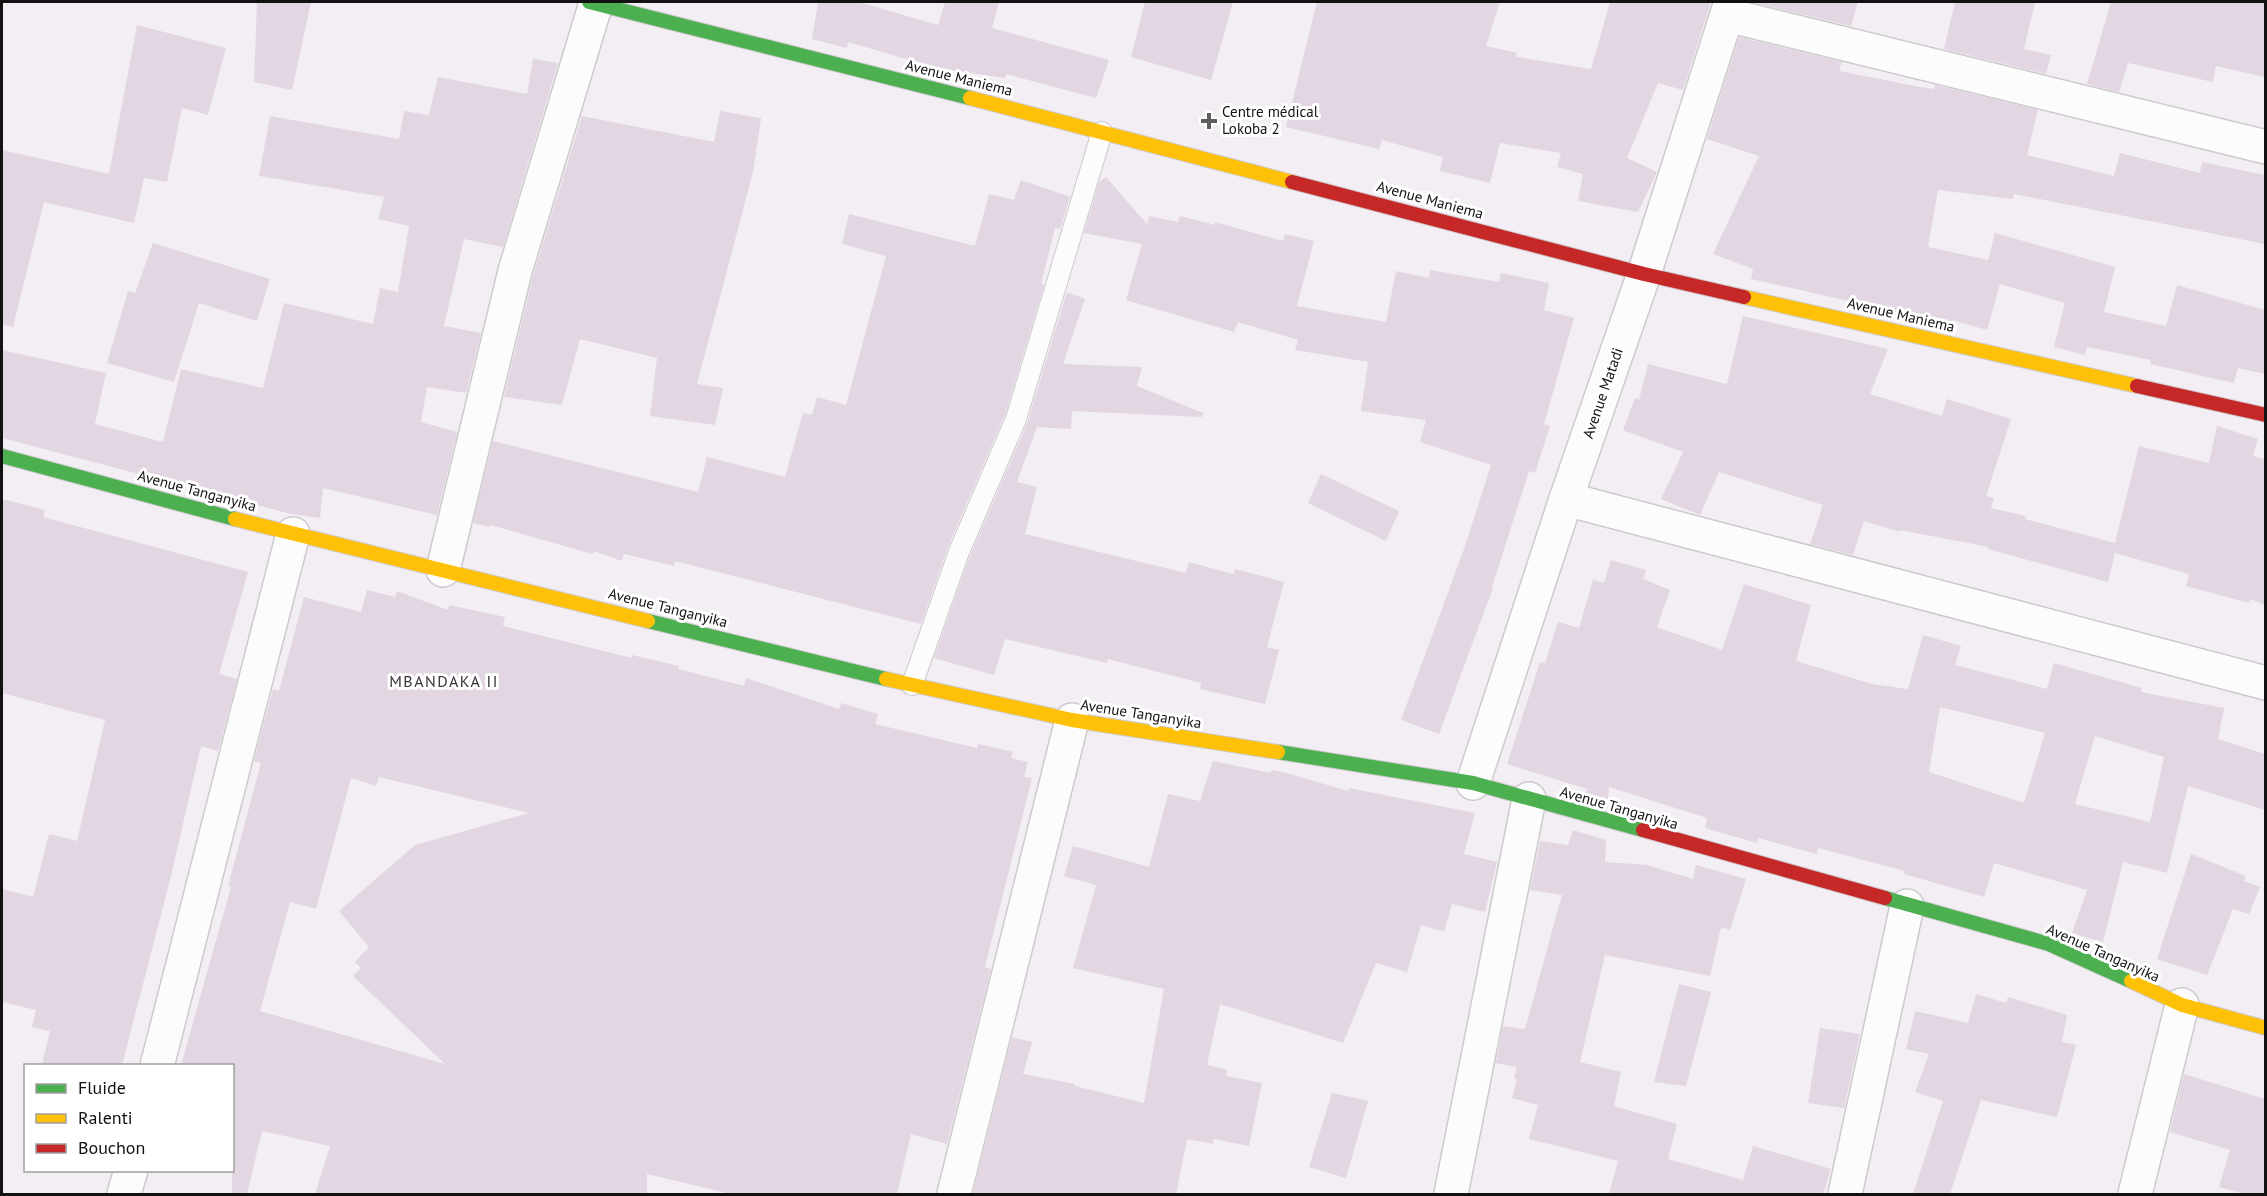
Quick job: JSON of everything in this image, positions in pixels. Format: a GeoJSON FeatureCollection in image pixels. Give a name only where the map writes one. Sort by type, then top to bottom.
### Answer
{"type":"FeatureCollection","features":[{"type":"Feature","properties":{"kind":"street","name":"Avenue Maniema"},"geometry":{"type":"LineString","coordinates":[[592,2],[1102,132],[1644,274],[2265,415]]}},
{"type":"Feature","properties":{"kind":"street"},"geometry":{"type":"LineString","coordinates":[[443,570],[515,271],[592,2]]}},
{"type":"Feature","properties":{"kind":"street"},"geometry":{"type":"LineString","coordinates":[[1729,8],[2265,147]]}},
{"type":"Feature","properties":{"kind":"street","name":"Avenue Matadi"},"geometry":{"type":"LineString","coordinates":[[1473,783],[1566,499],[1644,274],[1729,8]]}},
{"type":"Feature","properties":{"kind":"street","name":"Avenue Tanganyika"},"geometry":{"type":"LineString","coordinates":[[2,456],[293,534],[912,684],[1072,720],[1473,783],[2049,944],[2182,1005],[2265,1028]]}},
{"type":"Feature","properties":{"kind":"street"},"geometry":{"type":"LineString","coordinates":[[1566,499],[2265,683]]}},
{"type":"Feature","properties":{"kind":"street"},"geometry":{"type":"LineString","coordinates":[[157,1064],[293,534]]}},
{"type":"Feature","properties":{"kind":"street"},"geometry":{"type":"LineString","coordinates":[[954,1194],[1072,720]]}},
{"type":"Feature","properties":{"kind":"street"},"geometry":{"type":"LineString","coordinates":[[1451,1194],[1529,799]]}},
{"type":"Feature","properties":{"kind":"street"},"geometry":{"type":"LineString","coordinates":[[1845,1194],[1907,906]]}},
{"type":"Feature","properties":{"kind":"street"},"geometry":{"type":"LineString","coordinates":[[2135,1194],[2182,1005]]}},
{"type":"Feature","properties":{"kind":"street"},"geometry":{"type":"LineString","coordinates":[[124,1194],[130,1172]]}},
{"type":"Feature","properties":{"kind":"lane"},"geometry":{"type":"LineString","coordinates":[[912,684],[958,552],[1016,419],[1102,132]]}},
{"type":"Feature","properties":{"kind":"building"},"geometry":{"type":"Polygon","coordinates":[[[257,2],[311,2],[292,90],[254,82],[257,2]]]}},
{"type":"Feature","properties":{"kind":"building"},"geometry":{"type":"Polygon","coordinates":[[[818,2],[859,2],[938,25],[945,2],[999,2],[992,28],[1109,60],[1096,98],[1006,74],[1005,78],[937,68],[848,42],[847,48],[812,39],[818,2]]]}},
{"type":"Feature","properties":{"kind":"building"},"geometry":{"type":"Polygon","coordinates":[[[1145,2],[1233,2],[1211,80],[1131,57],[1145,2]]]}},
{"type":"Feature","properties":{"kind":"building"},"geometry":{"type":"Polygon","coordinates":[[[1317,2],[1500,2],[1486,46],[1517,53],[1516,57],[1591,69],[1610,2],[1711,2],[1683,90],[1658,83],[1627,158],[1657,172],[1638,212],[1578,201],[1583,174],[1557,167],[1561,153],[1500,143],[1490,183],[1440,171],[1443,157],[1382,140],[1379,149],[1286,127],[1317,2]]]}},
{"type":"Feature","properties":{"kind":"building"},"geometry":{"type":"Polygon","coordinates":[[[1751,2],[1858,2],[1851,26],[1751,2]]]}},
{"type":"Feature","properties":{"kind":"building"},"geometry":{"type":"Polygon","coordinates":[[[1955,2],[2035,2],[2024,49],[2051,55],[2046,74],[1944,49],[1955,2]]]}},
{"type":"Feature","properties":{"kind":"building"},"geometry":{"type":"Polygon","coordinates":[[[2111,2],[2265,2],[2265,77],[2216,66],[2213,82],[2128,63],[2119,92],[2087,84],[2111,2]]]}},
{"type":"Feature","properties":{"kind":"building"},"geometry":{"type":"Polygon","coordinates":[[[137,25],[226,48],[208,115],[182,108],[167,182],[144,178],[134,223],[44,202],[13,327],[2,325],[2,150],[109,174],[137,25]]]}},
{"type":"Feature","properties":{"kind":"building"},"geometry":{"type":"Polygon","coordinates":[[[1739,37],[1842,62],[1839,71],[1920,87],[1934,89],[1935,85],[2038,110],[2027,155],[2114,176],[2120,153],[2200,173],[2202,162],[2265,175],[2265,244],[2014,194],[2013,199],[1938,190],[1928,247],[1988,260],[1995,233],[2115,267],[2104,312],[2166,326],[2177,285],[2265,310],[2265,374],[2238,368],[2234,383],[2150,364],[2151,360],[2087,347],[2085,355],[2054,347],[2065,303],[2000,284],[1987,330],[1952,320],[1951,324],[1903,311],[1902,313],[1751,279],[1753,269],[1713,254],[1759,156],[1707,139],[1739,37]]]}},
{"type":"Feature","properties":{"kind":"building"},"geometry":{"type":"Polygon","coordinates":[[[533,59],[558,63],[503,247],[464,239],[444,326],[481,333],[466,393],[427,387],[421,422],[457,432],[437,515],[323,488],[320,518],[291,514],[2,438],[2,350],[106,373],[95,424],[163,442],[181,369],[263,388],[284,303],[373,324],[380,288],[398,292],[409,226],[378,219],[384,197],[259,176],[270,116],[399,139],[404,111],[429,115],[438,77],[527,94],[533,59]]]}},
{"type":"Feature","properties":{"kind":"building"},"geometry":{"type":"Polygon","coordinates":[[[720,111],[761,118],[753,172],[697,384],[723,388],[715,425],[650,416],[657,358],[580,339],[562,405],[504,397],[533,276],[582,116],[714,142],[720,111]]]}},
{"type":"Feature","properties":{"kind":"building"},"geometry":{"type":"Polygon","coordinates":[[[1106,177],[1147,224],[1149,216],[1178,222],[1180,216],[1215,225],[1215,222],[1283,241],[1285,234],[1314,241],[1297,306],[1386,322],[1396,271],[1429,278],[1430,270],[1499,282],[1501,273],[1549,283],[1544,310],[1574,318],[1544,424],[1550,426],[1535,473],[1529,471],[1493,588],[1439,734],[1401,720],[1464,549],[1491,465],[1420,442],[1426,420],[1361,411],[1368,362],[1295,350],[1298,340],[1238,322],[1234,332],[1126,300],[1142,244],[1084,233],[1099,182],[1106,177]]]}},
{"type":"Feature","properties":{"kind":"building"},"geometry":{"type":"Polygon","coordinates":[[[1021,180],[1070,197],[1060,229],[1055,228],[1041,284],[1044,285],[1005,415],[948,547],[921,624],[675,561],[674,566],[624,554],[622,561],[594,551],[592,554],[491,525],[490,527],[473,523],[493,441],[698,492],[707,457],[785,477],[803,413],[812,415],[817,397],[846,405],[886,256],[842,244],[849,214],[975,246],[989,194],[1014,200],[1021,180]]]}},
{"type":"Feature","properties":{"kind":"building"},"geometry":{"type":"Polygon","coordinates":[[[153,243],[270,279],[257,321],[199,303],[174,382],[107,363],[128,291],[135,293],[153,243]]]}},
{"type":"Feature","properties":{"kind":"building"},"geometry":{"type":"Polygon","coordinates":[[[1067,292],[1085,299],[1063,364],[1142,367],[1137,386],[1203,413],[1202,417],[1072,411],[1071,429],[1037,427],[1017,482],[1037,487],[1025,534],[1186,573],[1189,562],[1233,574],[1235,569],[1284,582],[1267,647],[1279,650],[1265,704],[1200,689],[1201,683],[1108,659],[1107,663],[1005,639],[994,675],[934,658],[970,556],[1027,424],[1067,292]]]}},
{"type":"Feature","properties":{"kind":"building"},"geometry":{"type":"Polygon","coordinates":[[[1743,316],[1888,349],[1870,394],[1942,416],[1947,399],[2011,419],[1986,496],[1994,498],[1991,508],[2026,516],[2025,519],[2115,543],[2139,446],[2209,463],[2217,426],[2258,439],[2253,456],[2265,459],[2265,605],[2250,599],[2249,603],[2186,586],[2189,574],[2115,553],[2108,582],[1988,549],[1989,547],[1900,530],[1900,532],[1864,521],[1853,555],[1810,544],[1823,505],[1719,472],[1700,515],[1661,499],[1683,452],[1623,430],[1635,398],[1639,400],[1648,364],[1727,384],[1743,316]]]}},
{"type":"Feature","properties":{"kind":"building"},"geometry":{"type":"Polygon","coordinates":[[[1321,474],[1399,511],[1386,541],[1308,503],[1321,474]]]}},
{"type":"Feature","properties":{"kind":"building"},"geometry":{"type":"Polygon","coordinates":[[[2,499],[45,510],[43,517],[248,572],[219,674],[237,679],[218,751],[201,746],[170,880],[122,1064],[42,1064],[50,1031],[32,1027],[36,1010],[2,1002],[2,889],[33,897],[49,834],[77,841],[105,720],[2,693],[2,499]]]}},
{"type":"Feature","properties":{"kind":"building"},"geometry":{"type":"Polygon","coordinates":[[[1611,560],[1646,570],[1643,579],[1670,590],[1657,627],[1722,650],[1744,584],[1811,605],[1796,661],[1872,684],[1908,689],[1923,635],[1961,646],[1955,665],[2047,689],[2054,663],[2142,688],[2141,692],[2224,708],[2218,739],[2265,754],[2265,810],[2188,786],[2167,873],[2123,862],[2103,942],[2072,933],[2087,890],[1994,863],[1984,897],[1904,874],[1905,871],[1818,848],[1817,854],[1758,838],[1757,843],[1705,828],[1707,818],[1609,787],[1608,801],[1585,795],[1587,789],[1507,764],[1540,662],[1545,663],[1558,622],[1579,628],[1593,580],[1604,583],[1611,560]],[[1940,707],[1929,772],[2024,803],[2045,733],[1940,707]],[[2095,736],[2075,804],[2150,822],[2164,757],[2095,736]]]}},
{"type":"Feature","properties":{"kind":"building"},"geometry":{"type":"Polygon","coordinates":[[[367,590],[395,597],[397,591],[448,610],[449,605],[505,617],[503,626],[632,658],[632,655],[679,666],[678,669],[744,686],[746,678],[839,709],[841,703],[878,714],[875,724],[977,748],[978,744],[1013,752],[1011,758],[1028,762],[1024,777],[1032,778],[985,967],[991,969],[947,1144],[911,1134],[897,1194],[731,1194],[647,1174],[647,1194],[315,1194],[330,1146],[262,1131],[247,1194],[232,1194],[234,1064],[181,1064],[231,887],[228,886],[261,763],[254,761],[273,689],[279,691],[304,597],[361,612],[367,590]],[[379,777],[376,786],[351,778],[316,909],[290,902],[260,1011],[445,1064],[353,976],[361,968],[355,962],[369,947],[339,911],[415,845],[529,813],[379,777]]]}},
{"type":"Feature","properties":{"kind":"building"},"geometry":{"type":"Polygon","coordinates":[[[1213,761],[1271,773],[1272,770],[1283,772],[1348,791],[1349,788],[1475,813],[1464,854],[1497,862],[1485,912],[1452,904],[1444,932],[1421,925],[1407,972],[1376,963],[1343,1043],[1220,1004],[1207,1065],[1227,1070],[1226,1076],[1262,1083],[1249,1146],[1214,1139],[1213,1144],[1187,1139],[1176,1194],[973,1194],[1012,1037],[1032,1042],[1023,1074],[1075,1084],[1075,1086],[1144,1103],[1164,989],[1073,968],[1096,885],[1064,876],[1073,846],[1149,867],[1168,794],[1200,801],[1213,761]]]}},
{"type":"Feature","properties":{"kind":"building"},"geometry":{"type":"Polygon","coordinates":[[[1573,830],[1606,840],[1605,862],[1647,865],[1693,879],[1696,865],[1746,879],[1730,930],[1721,927],[1710,976],[1605,955],[1580,1062],[1621,1072],[1614,1106],[1677,1124],[1668,1159],[1743,1180],[1753,1146],[1831,1169],[1823,1194],[1609,1194],[1618,1161],[1529,1139],[1538,1105],[1512,1098],[1517,1079],[1514,1078],[1517,1067],[1496,1063],[1503,1026],[1525,1029],[1562,895],[1530,890],[1540,841],[1568,845],[1573,830]]]}},
{"type":"Feature","properties":{"kind":"building"},"geometry":{"type":"Polygon","coordinates":[[[2191,854],[2246,876],[2244,881],[2260,887],[2249,914],[2233,909],[2207,975],[2157,959],[2191,854]]]}},
{"type":"Feature","properties":{"kind":"building"},"geometry":{"type":"Polygon","coordinates":[[[1679,984],[1711,992],[1686,1086],[1654,1082],[1679,984]]]}},
{"type":"Feature","properties":{"kind":"building"},"geometry":{"type":"Polygon","coordinates":[[[1976,994],[2006,1003],[2008,997],[2067,1015],[2062,1042],[2076,1045],[2057,1117],[1981,1100],[1950,1194],[1913,1194],[1943,1101],[1915,1092],[1929,1054],[1906,1049],[1915,1011],[1968,1023],[1976,994]]]}},
{"type":"Feature","properties":{"kind":"building"},"geometry":{"type":"Polygon","coordinates":[[[1820,1028],[1860,1034],[1844,1108],[1808,1103],[1820,1028]]]}},
{"type":"Feature","properties":{"kind":"building"},"geometry":{"type":"Polygon","coordinates":[[[2184,1074],[2265,1099],[2265,1194],[2244,1194],[2219,1187],[2230,1150],[2170,1132],[2184,1074]]]}},
{"type":"Feature","properties":{"kind":"building"},"geometry":{"type":"Polygon","coordinates":[[[1332,1093],[1368,1101],[1346,1178],[1309,1167],[1332,1093]]]}},
{"type":"Feature","properties":{"kind":"traffic: fast"},"geometry":{"type":"LineString","coordinates":[[589,2],[970,98]]}},
{"type":"Feature","properties":{"kind":"traffic: fast"},"geometry":{"type":"LineString","coordinates":[[2,456],[235,519]]}},
{"type":"Feature","properties":{"kind":"traffic: fast"},"geometry":{"type":"LineString","coordinates":[[648,621],[886,679]]}},
{"type":"Feature","properties":{"kind":"traffic: fast"},"geometry":{"type":"LineString","coordinates":[[1278,752],[1473,783],[1643,830]]}},
{"type":"Feature","properties":{"kind":"traffic: fast"},"geometry":{"type":"LineString","coordinates":[[1885,898],[2049,944],[2131,981]]}},
{"type":"Feature","properties":{"kind":"traffic: slow"},"geometry":{"type":"LineString","coordinates":[[970,98],[1292,182]]}},
{"type":"Feature","properties":{"kind":"traffic: slow"},"geometry":{"type":"LineString","coordinates":[[1744,297],[2137,386]]}},
{"type":"Feature","properties":{"kind":"traffic: slow"},"geometry":{"type":"LineString","coordinates":[[235,519],[648,621]]}},
{"type":"Feature","properties":{"kind":"traffic: slow"},"geometry":{"type":"LineString","coordinates":[[886,679],[1072,720],[1278,752]]}},
{"type":"Feature","properties":{"kind":"traffic: slow"},"geometry":{"type":"LineString","coordinates":[[2131,981],[2182,1005],[2266,1028]]}},
{"type":"Feature","properties":{"kind":"traffic: jam"},"geometry":{"type":"LineString","coordinates":[[1292,182],[1644,274],[1744,297]]}},
{"type":"Feature","properties":{"kind":"traffic: jam"},"geometry":{"type":"LineString","coordinates":[[2137,386],[2266,415]]}},
{"type":"Feature","properties":{"kind":"traffic: jam"},"geometry":{"type":"LineString","coordinates":[[1643,830],[1885,898]]}},
{"type":"Feature","properties":{"kind":"place","name":"Centre médical Lokoba 2"},"geometry":{"type":"Point","coordinates":[1209,121]}},
{"type":"Feature","properties":{"kind":"district","name":"MBANDAKA II"},"geometry":{"type":"Point","coordinates":[444,681]}}]}
